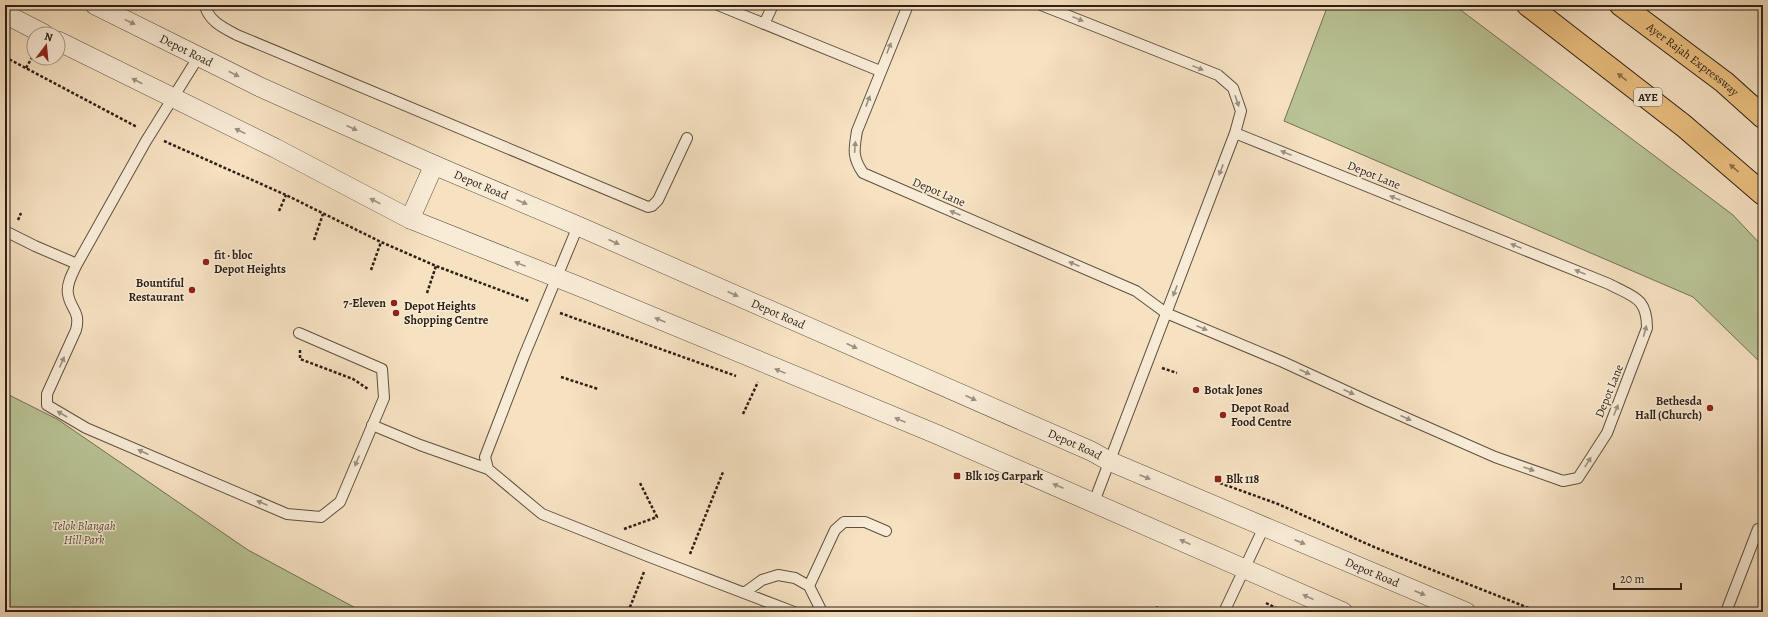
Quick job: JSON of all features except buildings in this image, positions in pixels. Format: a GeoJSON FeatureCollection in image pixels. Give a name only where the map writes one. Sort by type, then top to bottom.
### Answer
{"type":"FeatureCollection","features":[{"type":"Feature","properties":{"kind":"highway","name":"AYE"},"geometry":{"type":"LineString","coordinates":[[1528,5],[1684,126],[1763,194]]}},
{"type":"Feature","properties":{"kind":"highway","name":"Ayer Rajah Expressway"},"geometry":{"type":"LineString","coordinates":[[1621,5],[1724,82],[1763,117]]}},
{"type":"Feature","properties":{"kind":"street","name":"Depot Road"},"geometry":{"type":"LineString","coordinates":[[95,5],[260,87],[434,165],[578,226],[1091,451],[1109,461],[1466,612]]}},
{"type":"Feature","properties":{"kind":"street"},"geometry":{"type":"LineString","coordinates":[[5,14],[28,26]]}},
{"type":"Feature","properties":{"kind":"street"},"geometry":{"type":"LineString","coordinates":[[66,45],[275,148],[410,219],[556,279],[593,292],[766,365],[936,434],[1343,612]]}},
{"type":"Feature","properties":{"kind":"street"},"geometry":{"type":"LineString","coordinates":[[410,219],[434,165]]}},
{"type":"Feature","properties":{"kind":"lane"},"geometry":{"type":"LineString","coordinates":[[205,5],[206,13],[219,26],[237,35],[648,207],[652,206],[658,200],[687,138]]}},
{"type":"Feature","properties":{"kind":"lane"},"geometry":{"type":"LineString","coordinates":[[718,5],[880,71]]}},
{"type":"Feature","properties":{"kind":"lane"},"geometry":{"type":"LineString","coordinates":[[764,24],[772,5]]}},
{"type":"Feature","properties":{"kind":"lane","name":"Depot Lane"},"geometry":{"type":"LineString","coordinates":[[908,5],[857,131],[854,149],[856,163],[863,173],[1136,291],[1166,314],[1283,362],[1370,402],[1495,456],[1563,481],[1578,478],[1607,433],[1626,386],[1647,328],[1647,315],[1642,302],[1609,284],[1235,134]]}},
{"type":"Feature","properties":{"kind":"lane"},"geometry":{"type":"LineString","coordinates":[[1041,5],[1218,75],[1233,88],[1241,111],[1235,134],[1094,502]]}},
{"type":"Feature","properties":{"kind":"lane"},"geometry":{"type":"LineString","coordinates":[[199,56],[150,134],[77,264],[70,281],[68,294],[80,331],[47,394],[47,405],[86,428],[287,514],[321,517],[340,502],[380,408],[384,398],[382,368],[299,333]]}},
{"type":"Feature","properties":{"kind":"lane"},"geometry":{"type":"LineString","coordinates":[[488,469],[485,457],[524,356],[578,226]]}},
{"type":"Feature","properties":{"kind":"lane"},"geometry":{"type":"LineString","coordinates":[[5,231],[77,264]]}},
{"type":"Feature","properties":{"kind":"lane"},"geometry":{"type":"LineString","coordinates":[[372,425],[420,445],[488,469],[542,514],[794,612]]}},
{"type":"Feature","properties":{"kind":"lane"},"geometry":{"type":"LineString","coordinates":[[809,586],[834,530],[844,522],[865,522],[886,531]]}},
{"type":"Feature","properties":{"kind":"lane"},"geometry":{"type":"LineString","coordinates":[[1224,612],[1264,527]]}},
{"type":"Feature","properties":{"kind":"lane"},"geometry":{"type":"LineString","coordinates":[[1726,612],[1758,529]]}},
{"type":"Feature","properties":{"kind":"lane"},"geometry":{"type":"LineString","coordinates":[[744,593],[762,580],[778,575],[794,578],[809,586],[822,612]]}},
{"type":"Feature","properties":{"kind":"path"},"geometry":{"type":"LineString","coordinates":[[5,57],[150,134],[286,195],[381,242],[436,266],[544,307]]}},
{"type":"Feature","properties":{"kind":"path"},"geometry":{"type":"LineString","coordinates":[[279,211],[286,195]]}},
{"type":"Feature","properties":{"kind":"path"},"geometry":{"type":"LineString","coordinates":[[18,220],[21,213]]}},
{"type":"Feature","properties":{"kind":"path"},"geometry":{"type":"LineString","coordinates":[[314,240],[323,214]]}},
{"type":"Feature","properties":{"kind":"path"},"geometry":{"type":"LineString","coordinates":[[371,270],[381,242]]}},
{"type":"Feature","properties":{"kind":"path"},"geometry":{"type":"LineString","coordinates":[[427,293],[436,266]]}},
{"type":"Feature","properties":{"kind":"path"},"geometry":{"type":"LineString","coordinates":[[299,333],[300,359],[353,379],[377,395],[380,408]]}},
{"type":"Feature","properties":{"kind":"path"},"geometry":{"type":"LineString","coordinates":[[1156,365],[1177,373]]}},
{"type":"Feature","properties":{"kind":"path"},"geometry":{"type":"LineString","coordinates":[[561,377],[598,389]]}},
{"type":"Feature","properties":{"kind":"path"},"geometry":{"type":"LineString","coordinates":[[743,414],[755,389]]}},
{"type":"Feature","properties":{"kind":"path"},"geometry":{"type":"LineString","coordinates":[[687,560],[723,472]]}},
{"type":"Feature","properties":{"kind":"path"},"geometry":{"type":"LineString","coordinates":[[1214,481],[1278,504],[1381,549],[1539,612]]}},
{"type":"Feature","properties":{"kind":"path"},"geometry":{"type":"LineString","coordinates":[[620,530],[657,517],[640,483]]}},
{"type":"Feature","properties":{"kind":"path"},"geometry":{"type":"LineString","coordinates":[[628,612],[650,557]]}},
{"type":"Feature","properties":{"kind":"path"},"geometry":{"type":"LineString","coordinates":[[1156,607],[1166,612]]}},
{"type":"Feature","properties":{"kind":"green space"},"geometry":{"type":"Polygon","coordinates":[[[1328,5],[1454,5],[1733,215],[1763,247],[1763,365],[1693,297],[1284,121],[1328,5]]]}},
{"type":"Feature","properties":{"kind":"green space","name":"Telok Blangah Hill Park"},"geometry":{"type":"Polygon","coordinates":[[[5,393],[57,419],[248,550],[363,612],[5,612],[5,393]]]}},
{"type":"Feature","properties":{"kind":"place","name":"fit · bloc Depot Heights"},"geometry":{"type":"Point","coordinates":[206,262]}},
{"type":"Feature","properties":{"kind":"place","name":"Bountiful Restaurant"},"geometry":{"type":"Point","coordinates":[192,290]}},
{"type":"Feature","properties":{"kind":"place","name":"7-Eleven"},"geometry":{"type":"Point","coordinates":[394,303]}},
{"type":"Feature","properties":{"kind":"place","name":"Depot Heights Shopping Centre"},"geometry":{"type":"Point","coordinates":[396,313]}},
{"type":"Feature","properties":{"kind":"place","name":"Botak Jones"},"geometry":{"type":"Point","coordinates":[1196,390]}},
{"type":"Feature","properties":{"kind":"place","name":"Bethesda Hall (Church)"},"geometry":{"type":"Point","coordinates":[1710,408]}},
{"type":"Feature","properties":{"kind":"place","name":"Depot Road Food Centre"},"geometry":{"type":"Point","coordinates":[1223,415]}},
{"type":"Feature","properties":{"kind":"place","name":"Blk 105 Carpark"},"geometry":{"type":"Point","coordinates":[957,476]}},
{"type":"Feature","properties":{"kind":"place","name":"Blk 118"},"geometry":{"type":"Point","coordinates":[1218,479]}}]}
